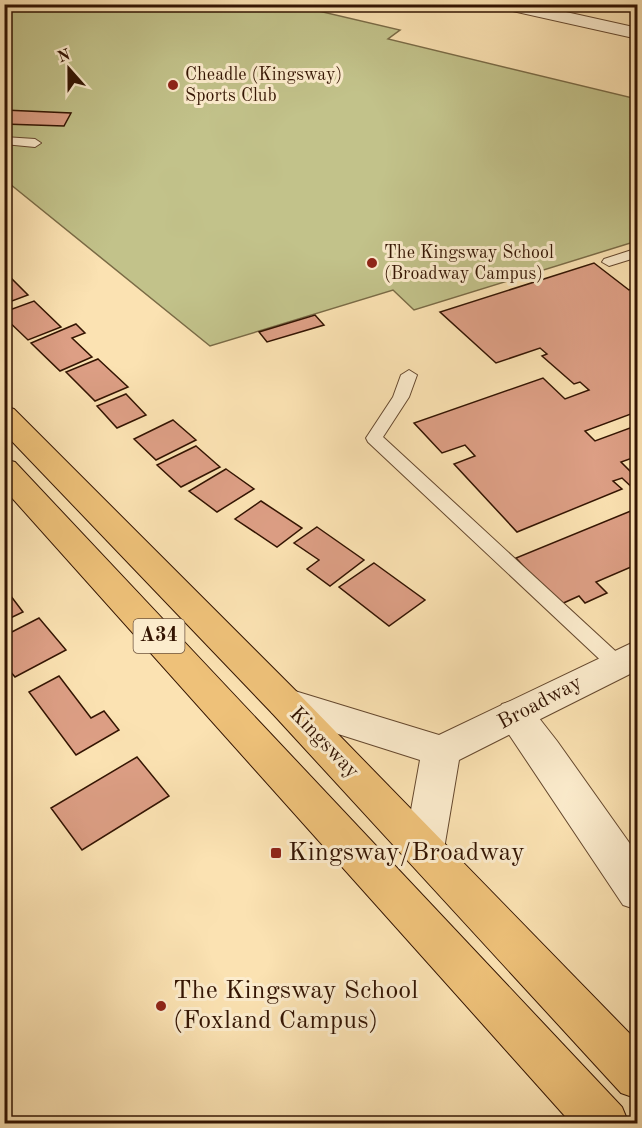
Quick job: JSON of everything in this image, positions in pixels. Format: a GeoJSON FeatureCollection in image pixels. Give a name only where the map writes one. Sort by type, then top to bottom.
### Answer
{"type":"FeatureCollection","features":[{"type":"Feature","properties":{"kind":"highway","name":"Kingsway"},"geometry":{"type":"LineString","coordinates":[[4,415],[285,703],[638,1076]]}},
{"type":"Feature","properties":{"kind":"highway","name":"A34"},"geometry":{"type":"LineString","coordinates":[[4,469],[605,1124]]}},
{"type":"Feature","properties":{"kind":"street"},"geometry":{"type":"LineString","coordinates":[[504,4],[638,34]]}},
{"type":"Feature","properties":{"kind":"street"},"geometry":{"type":"LineString","coordinates":[[618,30],[627,20],[629,13]]}},
{"type":"Feature","properties":{"kind":"street","name":"Broadway"},"geometry":{"type":"LineString","coordinates":[[441,751],[489,730],[515,714],[627,659]]}},
{"type":"Feature","properties":{"kind":"street"},"geometry":{"type":"LineString","coordinates":[[285,703],[441,751],[424,849]]}},
{"type":"Feature","properties":{"kind":"street"},"geometry":{"type":"LineString","coordinates":[[515,714],[551,760],[638,891]]}},
{"type":"Feature","properties":{"kind":"lane"},"geometry":{"type":"LineString","coordinates":[[4,140],[35,143]]}},
{"type":"Feature","properties":{"kind":"lane"},"geometry":{"type":"LineString","coordinates":[[609,262],[638,252]]}},
{"type":"Feature","properties":{"kind":"lane"},"geometry":{"type":"LineString","coordinates":[[409,375],[401,397],[374,438],[627,659]]}},
{"type":"Feature","properties":{"kind":"green space"},"geometry":{"type":"Polygon","coordinates":[[[4,5],[293,5],[400,30],[388,39],[637,99],[637,241],[414,310],[393,290],[210,346],[5,180],[4,5]]]}},
{"type":"Feature","properties":{"kind":"building"},"geometry":{"type":"Polygon","coordinates":[[[4,110],[71,113],[64,126],[4,124],[4,110]]]}},
{"type":"Feature","properties":{"kind":"building"},"geometry":{"type":"Polygon","coordinates":[[[594,263],[629,290],[638,287],[638,414],[636,412],[585,431],[595,441],[638,425],[638,456],[621,462],[631,472],[638,469],[638,493],[622,478],[613,481],[622,489],[517,532],[454,464],[475,456],[465,445],[442,453],[414,423],[543,378],[565,399],[589,390],[580,382],[574,384],[542,356],[547,354],[540,348],[496,363],[440,312],[594,263]]]}},
{"type":"Feature","properties":{"kind":"building"},"geometry":{"type":"Polygon","coordinates":[[[5,272],[28,295],[4,304],[5,272]]]}},
{"type":"Feature","properties":{"kind":"building"},"geometry":{"type":"Polygon","coordinates":[[[34,301],[61,327],[28,340],[4,317],[4,312],[34,301]]]}},
{"type":"Feature","properties":{"kind":"building"},"geometry":{"type":"Polygon","coordinates":[[[315,315],[324,325],[267,342],[259,332],[315,315]]]}},
{"type":"Feature","properties":{"kind":"building"},"geometry":{"type":"Polygon","coordinates":[[[76,324],[85,333],[72,338],[92,357],[60,371],[31,343],[76,324]]]}},
{"type":"Feature","properties":{"kind":"building"},"geometry":{"type":"Polygon","coordinates":[[[98,359],[128,387],[95,401],[66,372],[98,359]]]}},
{"type":"Feature","properties":{"kind":"building"},"geometry":{"type":"Polygon","coordinates":[[[126,394],[146,415],[117,428],[97,406],[126,394]]]}},
{"type":"Feature","properties":{"kind":"building"},"geometry":{"type":"Polygon","coordinates":[[[173,420],[196,440],[156,460],[134,439],[173,420]]]}},
{"type":"Feature","properties":{"kind":"building"},"geometry":{"type":"Polygon","coordinates":[[[196,446],[220,467],[181,487],[157,465],[196,446]]]}},
{"type":"Feature","properties":{"kind":"building"},"geometry":{"type":"Polygon","coordinates":[[[226,469],[254,489],[217,512],[189,491],[226,469]]]}},
{"type":"Feature","properties":{"kind":"building"},"geometry":{"type":"Polygon","coordinates":[[[261,501],[302,528],[277,547],[235,519],[261,501]]]}},
{"type":"Feature","properties":{"kind":"building"},"geometry":{"type":"Polygon","coordinates":[[[638,508],[638,564],[596,582],[607,593],[585,603],[579,596],[559,605],[516,558],[638,508]]]}},
{"type":"Feature","properties":{"kind":"building"},"geometry":{"type":"Polygon","coordinates":[[[317,527],[364,560],[330,586],[307,569],[319,560],[294,543],[317,527]]]}},
{"type":"Feature","properties":{"kind":"building"},"geometry":{"type":"Polygon","coordinates":[[[374,563],[425,600],[389,626],[339,587],[374,563]]]}},
{"type":"Feature","properties":{"kind":"building"},"geometry":{"type":"Polygon","coordinates":[[[4,587],[23,612],[4,621],[4,587]]]}},
{"type":"Feature","properties":{"kind":"building"},"geometry":{"type":"Polygon","coordinates":[[[39,618],[66,650],[15,677],[4,664],[4,636],[39,618]]]}},
{"type":"Feature","properties":{"kind":"building"},"geometry":{"type":"Polygon","coordinates":[[[59,676],[91,718],[104,711],[119,730],[76,755],[29,692],[59,676]]]}},
{"type":"Feature","properties":{"kind":"building"},"geometry":{"type":"Polygon","coordinates":[[[137,757],[169,796],[82,850],[51,808],[137,757]]]}},
{"type":"Feature","properties":{"kind":"place","name":"Cheadle (Kingsway) Sports Club"},"geometry":{"type":"Point","coordinates":[173,85]}},
{"type":"Feature","properties":{"kind":"place","name":"The Kingsway School (Broadway Campus)"},"geometry":{"type":"Point","coordinates":[372,263]}},
{"type":"Feature","properties":{"kind":"place","name":"Kingsway/Broadway"},"geometry":{"type":"Point","coordinates":[276,853]}},
{"type":"Feature","properties":{"kind":"place","name":"The Kingsway School (Foxland Campus)"},"geometry":{"type":"Point","coordinates":[161,1006]}}]}
